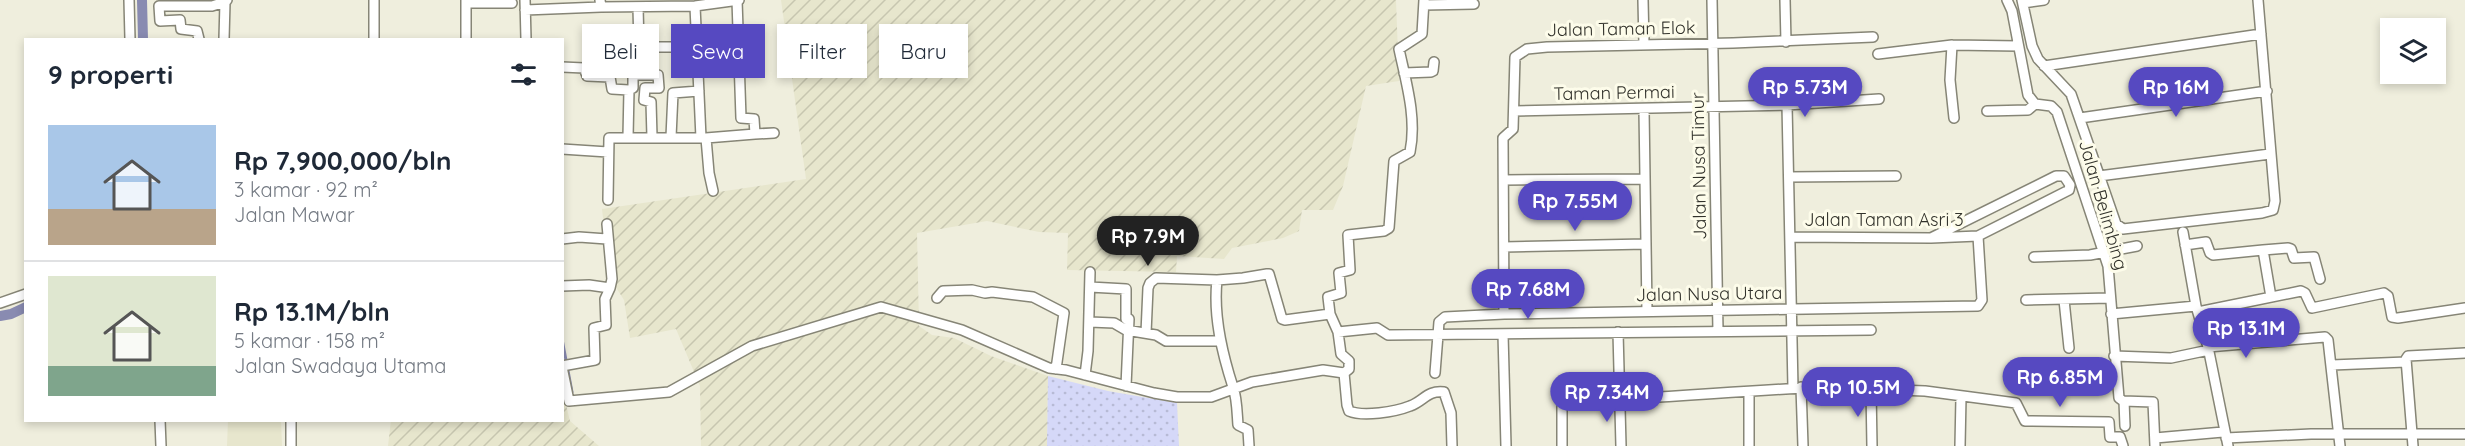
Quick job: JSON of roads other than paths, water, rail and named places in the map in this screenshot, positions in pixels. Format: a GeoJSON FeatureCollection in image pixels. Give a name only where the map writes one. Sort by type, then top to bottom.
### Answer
{"type":"FeatureCollection","features":[{"type":"Feature","properties":{"kind":"street"},"geometry":{"type":"LineString","coordinates":[[129,0],[130,38]]}},
{"type":"Feature","properties":{"kind":"street"},"geometry":{"type":"LineString","coordinates":[[374,0],[374,38]]}},
{"type":"Feature","properties":{"kind":"street"},"geometry":{"type":"LineString","coordinates":[[526,38],[525,5],[601,4],[638,7],[654,3],[695,6],[738,0],[741,118],[754,119],[755,134]]}},
{"type":"Feature","properties":{"kind":"street"},"geometry":{"type":"LineString","coordinates":[[1643,0],[1644,45]]}},
{"type":"Feature","properties":{"kind":"street","name":"Jalan Nusa Timur"},"geometry":{"type":"LineString","coordinates":[[1712,0],[1718,331]]}},
{"type":"Feature","properties":{"kind":"street"},"geometry":{"type":"LineString","coordinates":[[1785,0],[1786,42]]}},
{"type":"Feature","properties":{"kind":"street"},"geometry":{"type":"LineString","coordinates":[[1988,111],[2028,110],[2035,104],[2028,95],[2007,0]]}},
{"type":"Feature","properties":{"kind":"street"},"geometry":{"type":"LineString","coordinates":[[2044,0],[2022,2],[2032,46],[2044,66],[2071,94],[2116,224],[2123,229],[2273,210],[2275,201],[2258,0]]}},
{"type":"Feature","properties":{"kind":"street"},"geometry":{"type":"LineString","coordinates":[[199,38],[197,31],[181,29],[180,20],[160,21],[159,6],[212,6],[226,1],[224,38]]}},
{"type":"Feature","properties":{"kind":"street"},"geometry":{"type":"LineString","coordinates":[[466,38],[466,1],[512,3]]}},
{"type":"Feature","properties":{"kind":"street"},"geometry":{"type":"LineString","coordinates":[[607,224],[612,279],[605,299],[606,325],[594,328],[596,360],[565,366],[572,400],[669,392],[752,346],[881,307],[962,330],[1049,368],[1177,397],[1211,397],[1252,382],[1323,370],[1344,373],[1349,369],[1349,361],[1341,354],[1338,332],[1330,314],[1328,297],[1341,293],[1339,273],[1350,270],[1348,234],[1384,231],[1389,228],[1394,161],[1410,152],[1412,141],[1411,114],[1399,49],[1422,34],[1424,2],[1474,4]]}},
{"type":"Feature","properties":{"kind":"street"},"geometry":{"type":"LineString","coordinates":[[695,6],[696,24]]}},
{"type":"Feature","properties":{"kind":"street"},"geometry":{"type":"LineString","coordinates":[[638,7],[638,24]]}},
{"type":"Feature","properties":{"kind":"street"},"geometry":{"type":"LineString","coordinates":[[2044,66],[2261,34]]}},
{"type":"Feature","properties":{"kind":"street","name":"Jalan Taman Elok"},"geometry":{"type":"LineString","coordinates":[[1514,111],[1515,57],[1527,49],[1786,42],[1874,37]]}},
{"type":"Feature","properties":{"kind":"street"},"geometry":{"type":"LineString","coordinates":[[1878,54],[1952,45],[2018,46]]}},
{"type":"Feature","properties":{"kind":"street"},"geometry":{"type":"LineString","coordinates":[[1952,45],[1950,80],[1954,118]]}},
{"type":"Feature","properties":{"kind":"street"},"geometry":{"type":"LineString","coordinates":[[1404,73],[1431,72],[1434,62]]}},
{"type":"Feature","properties":{"kind":"street"},"geometry":{"type":"LineString","coordinates":[[564,67],[584,68],[587,76],[610,77],[611,89],[630,90]]}},
{"type":"Feature","properties":{"kind":"street"},"geometry":{"type":"LineString","coordinates":[[628,137],[630,90],[633,88],[633,78]]}},
{"type":"Feature","properties":{"kind":"street"},"geometry":{"type":"LineString","coordinates":[[652,137],[651,102],[644,100],[645,88],[659,88],[658,78]]}},
{"type":"Feature","properties":{"kind":"street"},"geometry":{"type":"LineString","coordinates":[[698,78],[703,138],[713,191]]}},
{"type":"Feature","properties":{"kind":"street"},"geometry":{"type":"LineString","coordinates":[[671,137],[671,95],[675,92],[699,91]]}},
{"type":"Feature","properties":{"kind":"street"},"geometry":{"type":"LineString","coordinates":[[2080,118],[2267,92]]}},
{"type":"Feature","properties":{"kind":"street","name":"Taman Permai"},"geometry":{"type":"LineString","coordinates":[[1514,111],[1714,108],[1879,99]]}},
{"type":"Feature","properties":{"kind":"street","name":"Jalan Belimbing"},"geometry":{"type":"LineString","coordinates":[[2035,104],[2051,106],[2058,112],[2108,266],[2114,356],[2119,398],[2124,401],[2125,426]]}},
{"type":"Feature","properties":{"kind":"street"},"geometry":{"type":"LineString","coordinates":[[1787,105],[1791,309],[1803,446]]}},
{"type":"Feature","properties":{"kind":"street"},"geometry":{"type":"LineString","coordinates":[[1644,110],[1647,311]]}},
{"type":"Feature","properties":{"kind":"street"},"geometry":{"type":"LineString","coordinates":[[1504,314],[1503,138],[1514,129],[1514,111]]}},
{"type":"Feature","properties":{"kind":"street"},"geometry":{"type":"LineString","coordinates":[[608,201],[609,138],[703,138],[774,133]]}},
{"type":"Feature","properties":{"kind":"street"},"geometry":{"type":"LineString","coordinates":[[564,149],[608,152]]}},
{"type":"Feature","properties":{"kind":"street"},"geometry":{"type":"LineString","coordinates":[[2098,176],[2271,154]]}},
{"type":"Feature","properties":{"kind":"street"},"geometry":{"type":"LineString","coordinates":[[1789,177],[1896,176]]}},
{"type":"Feature","properties":{"kind":"street"},"geometry":{"type":"LineString","coordinates":[[1931,238],[2056,176],[2064,176],[2070,185],[2069,190],[1977,236]]}},
{"type":"Feature","properties":{"kind":"street"},"geometry":{"type":"LineString","coordinates":[[1503,180],[1644,179]]}},
{"type":"Feature","properties":{"kind":"street"},"geometry":{"type":"LineString","coordinates":[[2183,232],[2197,309],[2209,348],[2226,439]]}},
{"type":"Feature","properties":{"kind":"street","name":"Jalan Taman Asri 3"},"geometry":{"type":"LineString","coordinates":[[1790,237],[1977,236],[1982,300],[1977,306]]}},
{"type":"Feature","properties":{"kind":"street"},"geometry":{"type":"LineString","coordinates":[[564,239],[579,237],[608,239]]}},
{"type":"Feature","properties":{"kind":"street"},"geometry":{"type":"LineString","coordinates":[[2185,245],[2206,242],[2212,255],[2288,248],[2291,249],[2294,258],[2314,257],[2320,279]]}},
{"type":"Feature","properties":{"kind":"street"},"geometry":{"type":"LineString","coordinates":[[1504,247],[1646,244]]}},
{"type":"Feature","properties":{"kind":"street"},"geometry":{"type":"LineString","coordinates":[[2034,257],[2104,253],[2137,246]]}},
{"type":"Feature","properties":{"kind":"street"},"geometry":{"type":"LineString","coordinates":[[2263,250],[2271,297]]}},
{"type":"Feature","properties":{"kind":"street"},"geometry":{"type":"LineString","coordinates":[[1085,375],[1090,322],[1090,272]]}},
{"type":"Feature","properties":{"kind":"street"},"geometry":{"type":"LineString","coordinates":[[1146,333],[1148,288],[1154,280],[1160,277],[1217,280],[1269,274],[1282,319],[1330,314]]}},
{"type":"Feature","properties":{"kind":"street"},"geometry":{"type":"LineString","coordinates":[[1217,280],[1220,341],[1224,347],[1233,388],[1238,424],[1248,430],[1249,446]]}},
{"type":"Feature","properties":{"kind":"street"},"geometry":{"type":"LineString","coordinates":[[564,286],[589,285],[610,288]]}},
{"type":"Feature","properties":{"kind":"street"},"geometry":{"type":"LineString","coordinates":[[1090,286],[1126,289],[1126,319],[1129,320],[1126,386]]}},
{"type":"Feature","properties":{"kind":"street"},"geometry":{"type":"LineString","coordinates":[[937,298],[943,291],[992,292],[1033,297],[1064,313],[1056,369]]}},
{"type":"Feature","properties":{"kind":"street"},"geometry":{"type":"LineString","coordinates":[[2111,314],[2197,309],[2303,292],[2312,308],[2384,293],[2388,296],[2392,317],[2398,318],[2465,308]]}},
{"type":"Feature","properties":{"kind":"street"},"geometry":{"type":"LineString","coordinates":[[0,303],[24,295]]}},
{"type":"Feature","properties":{"kind":"street"},"geometry":{"type":"LineString","coordinates":[[2026,300],[2110,298]]}},
{"type":"Feature","properties":{"kind":"street"},"geometry":{"type":"LineString","coordinates":[[2064,300],[2069,348]]}},
{"type":"Feature","properties":{"kind":"street","name":"Jalan Nusa Utara"},"geometry":{"type":"LineString","coordinates":[[1438,335],[1441,319],[1504,314],[1977,306]]}},
{"type":"Feature","properties":{"kind":"street"},"geometry":{"type":"LineString","coordinates":[[1090,322],[1114,323],[1129,330],[1156,335],[1166,341],[1220,341]]}},
{"type":"Feature","properties":{"kind":"street"},"geometry":{"type":"LineString","coordinates":[[1338,332],[1377,328],[1388,335],[1871,330]]}},
{"type":"Feature","properties":{"kind":"street"},"geometry":{"type":"LineString","coordinates":[[1618,332],[1621,446]]}},
{"type":"Feature","properties":{"kind":"street"},"geometry":{"type":"LineString","coordinates":[[1503,334],[1506,446]]}},
{"type":"Feature","properties":{"kind":"street"},"geometry":{"type":"LineString","coordinates":[[1435,373],[1438,335]]}},
{"type":"Feature","properties":{"kind":"street"},"geometry":{"type":"LineString","coordinates":[[2114,356],[2171,358],[2209,348],[2325,337],[2328,340],[2332,365],[2340,446]]}},
{"type":"Feature","properties":{"kind":"street"},"geometry":{"type":"LineString","coordinates":[[2413,446],[2406,362],[2408,356],[2465,353]]}},
{"type":"Feature","properties":{"kind":"street"},"geometry":{"type":"LineString","coordinates":[[2332,365],[2406,362]]}},
{"type":"Feature","properties":{"kind":"street"},"geometry":{"type":"LineString","coordinates":[[1344,373],[1349,411],[1360,416],[1410,406],[1435,391],[1444,392],[1451,413],[1452,446]]}},
{"type":"Feature","properties":{"kind":"street"},"geometry":{"type":"LineString","coordinates":[[1562,446],[1563,404],[1570,401],[1857,386]]}},
{"type":"Feature","properties":{"kind":"street"},"geometry":{"type":"LineString","coordinates":[[1872,446],[1871,389],[1925,391],[2016,403],[2025,421],[2109,422],[2110,437],[2120,437],[2122,446]]}},
{"type":"Feature","properties":{"kind":"street"},"geometry":{"type":"LineString","coordinates":[[1749,392],[1749,446]]}},
{"type":"Feature","properties":{"kind":"street"},"geometry":{"type":"LineString","coordinates":[[1960,446],[1961,397]]}},
{"type":"Feature","properties":{"kind":"street"},"geometry":{"type":"LineString","coordinates":[[2124,401],[2153,402],[2155,442],[2413,432],[2465,434]]}},
{"type":"Feature","properties":{"kind":"street"},"geometry":{"type":"LineString","coordinates":[[160,422],[161,446]]}},
{"type":"Feature","properties":{"kind":"street"},"geometry":{"type":"LineString","coordinates":[[291,422],[291,446]]}},
{"type":"Feature","properties":{"kind":"waterway"},"geometry":{"type":"LineString","coordinates":[[142,0],[143,38]]}},
{"type":"Feature","properties":{"kind":"waterway"},"geometry":{"type":"LineString","coordinates":[[0,316],[24,308]]}},
{"type":"Feature","properties":{"kind":"waterway"},"geometry":{"type":"LineString","coordinates":[[564,350],[572,392]]}}]}
